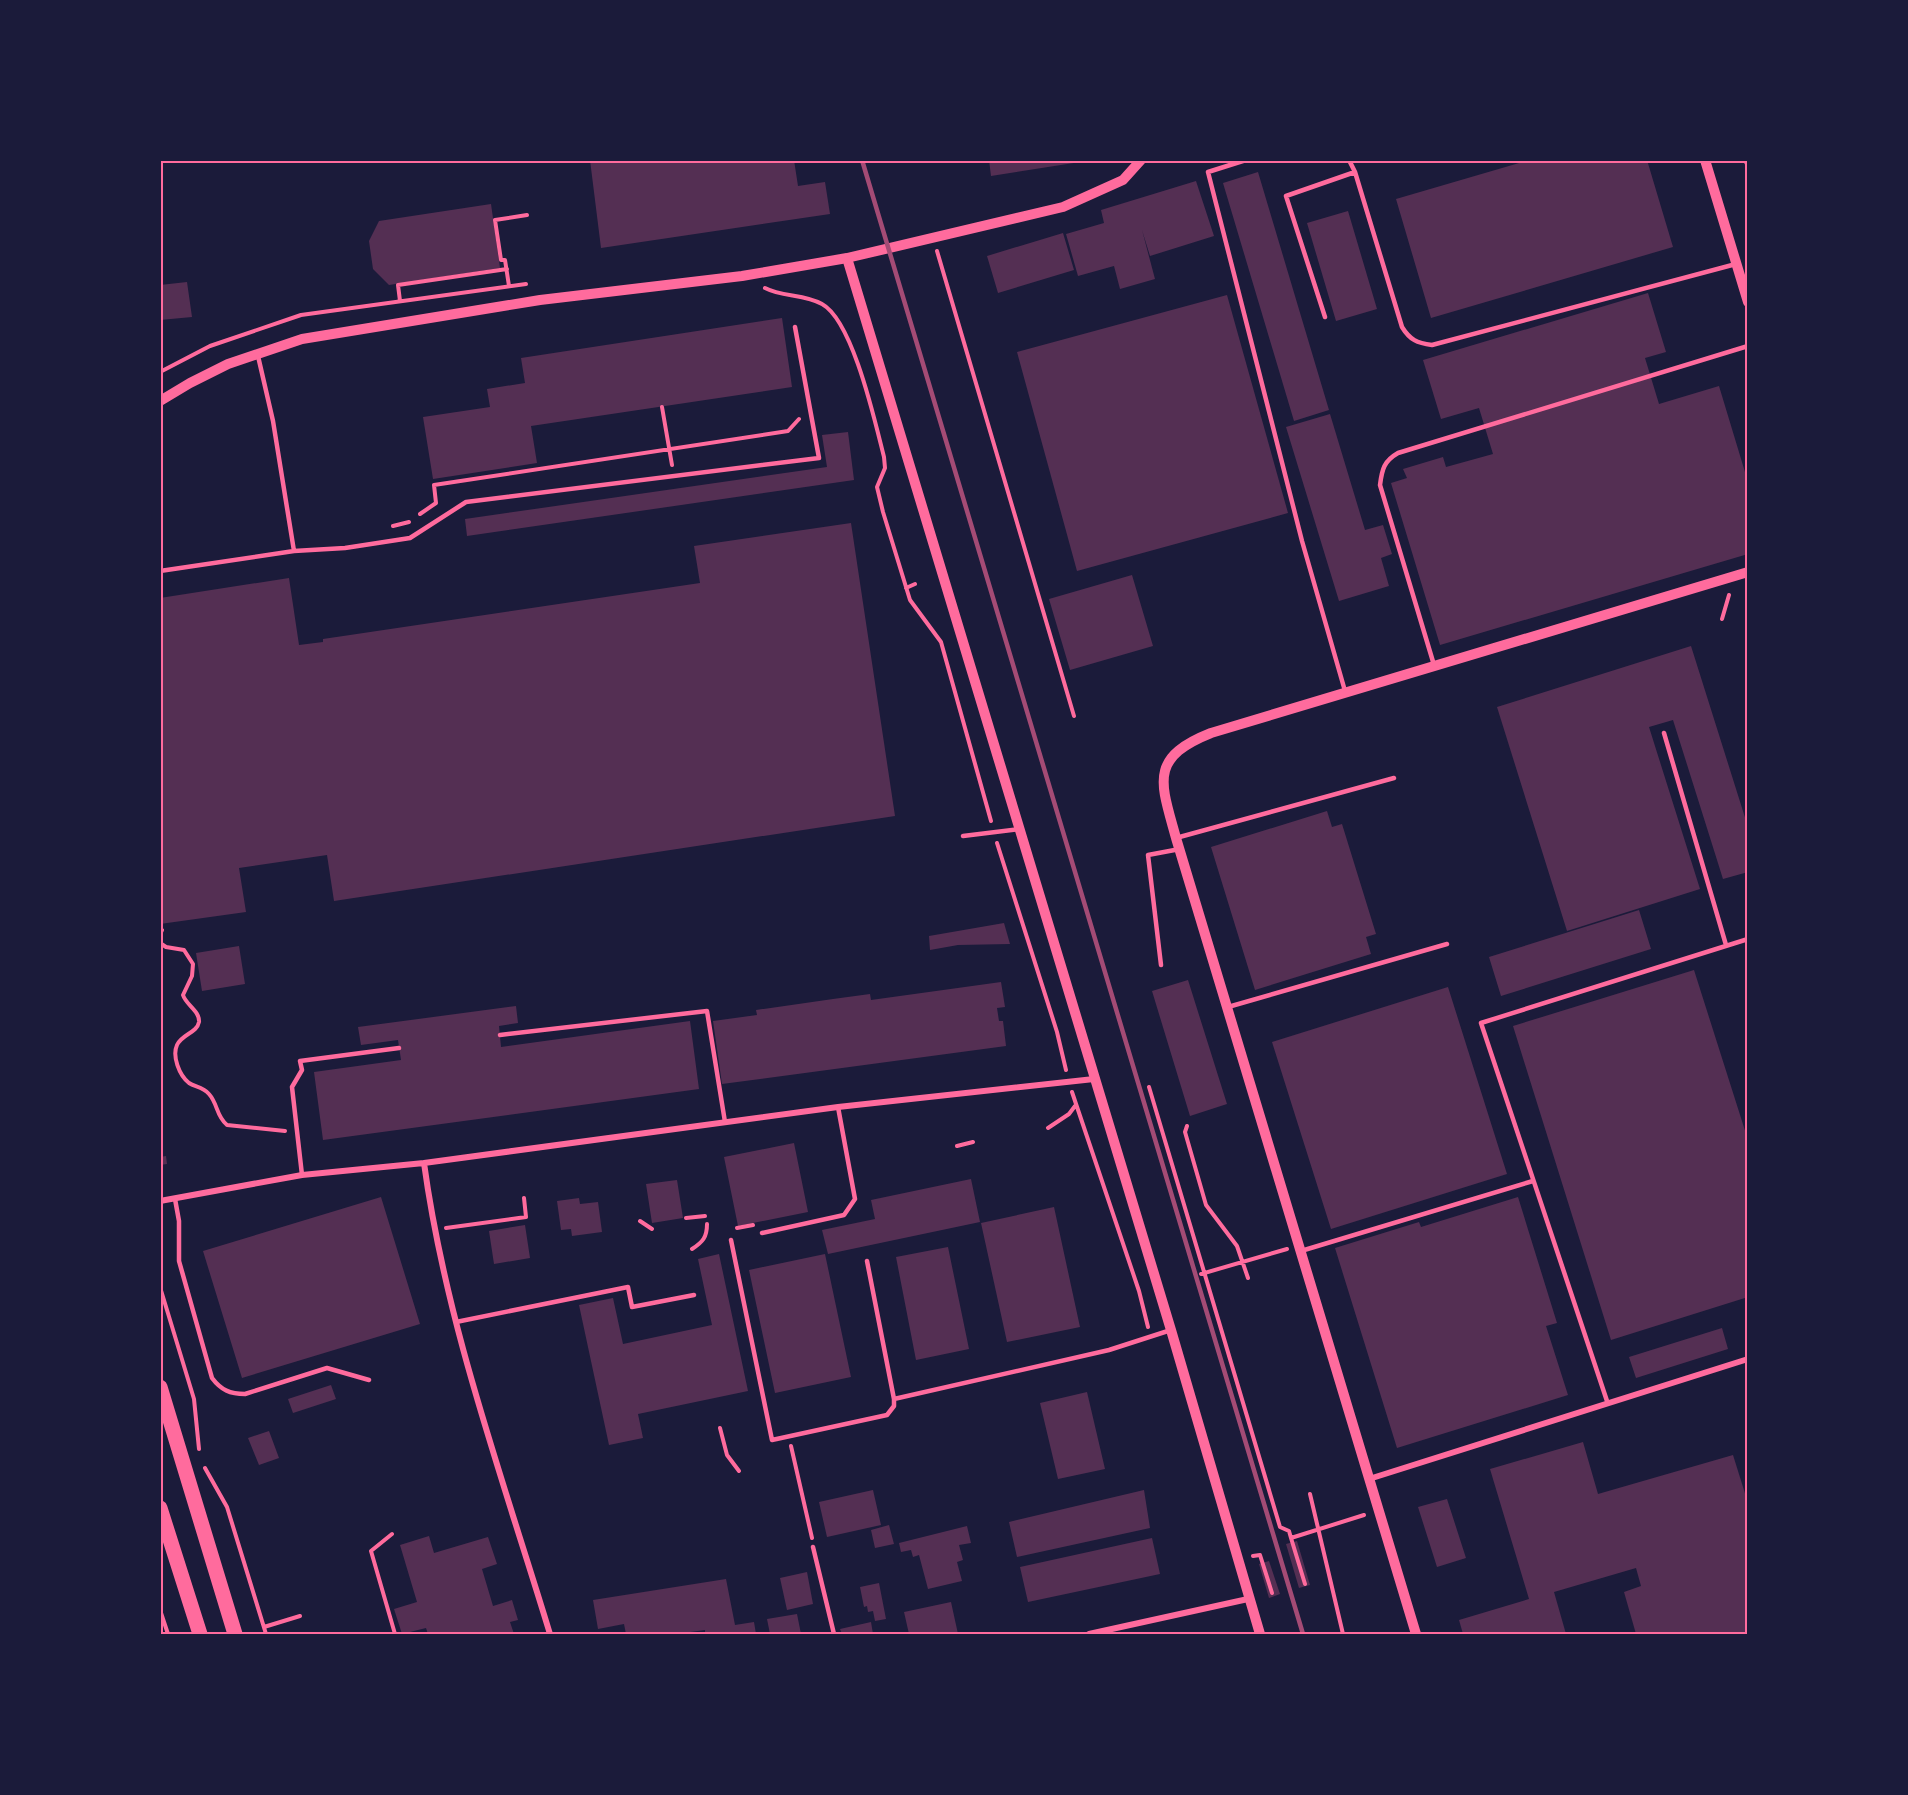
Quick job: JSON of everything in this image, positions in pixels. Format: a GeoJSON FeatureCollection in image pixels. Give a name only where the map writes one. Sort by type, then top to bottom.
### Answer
{"type":"FeatureCollection","features":[{"type":"Feature","properties":{"kind":"main road"},"geometry":{"type":"LineString","coordinates":[[160,1387],[235,1635]]}},
{"type":"Feature","properties":{"kind":"main road"},"geometry":{"type":"LineString","coordinates":[[160,1508],[200,1635]]}},
{"type":"Feature","properties":{"kind":"street"},"geometry":{"type":"LineString","coordinates":[[160,401],[190,383],[257,353],[302,339],[540,300],[801,267],[1063,207],[1123,180],[1141,160]]}},
{"type":"Feature","properties":{"kind":"street"},"geometry":{"type":"LineString","coordinates":[[1705,160],[1748,302]]}},
{"type":"Feature","properties":{"kind":"street"},"geometry":{"type":"LineString","coordinates":[[847,258],[1021,829],[1260,1635]]}},
{"type":"Feature","properties":{"kind":"street"},"geometry":{"type":"LineString","coordinates":[[1416,1635],[1178,843],[1162,788],[1164,771],[1172,755],[1186,743],[1748,572]]}},
{"type":"Feature","properties":{"kind":"street"},"geometry":{"type":"LineString","coordinates":[[160,1201],[302,1175],[424,1163],[838,1107],[1094,1079]]}},
{"type":"Feature","properties":{"kind":"street"},"geometry":{"type":"LineString","coordinates":[[424,1163],[433,1229],[456,1322],[550,1635]]}},
{"type":"Feature","properties":{"kind":"street"},"geometry":{"type":"LineString","coordinates":[[1369,1479],[1607,1401],[1748,1359]]}},
{"type":"Feature","properties":{"kind":"street"},"geometry":{"type":"LineString","coordinates":[[1089,1635],[1248,1599]]}},
{"type":"Feature","properties":{"kind":"lane"},"geometry":{"type":"LineString","coordinates":[[1246,160],[1208,172],[1302,541],[1346,693]]}},
{"type":"Feature","properties":{"kind":"lane"},"geometry":{"type":"LineString","coordinates":[[1349,160],[1355,172],[1402,327],[1408,338],[1420,344],[1432,345],[1736,264]]}},
{"type":"Feature","properties":{"kind":"lane"},"geometry":{"type":"LineString","coordinates":[[1325,317],[1286,196],[1355,172]]}},
{"type":"Feature","properties":{"kind":"lane"},"geometry":{"type":"LineString","coordinates":[[160,571],[294,551],[345,548],[410,538],[466,502],[819,458],[795,327]]}},
{"type":"Feature","properties":{"kind":"lane"},"geometry":{"type":"LineString","coordinates":[[1434,668],[1380,485],[1382,470],[1388,459],[1398,453],[1748,346]]}},
{"type":"Feature","properties":{"kind":"lane"},"geometry":{"type":"LineString","coordinates":[[257,353],[273,421],[294,551]]}},
{"type":"Feature","properties":{"kind":"lane"},"geometry":{"type":"LineString","coordinates":[[1664,733],[1726,945]]}},
{"type":"Feature","properties":{"kind":"lane"},"geometry":{"type":"LineString","coordinates":[[1161,966],[1148,855],[1178,843],[1394,778]]}},
{"type":"Feature","properties":{"kind":"lane"},"geometry":{"type":"LineString","coordinates":[[963,836],[1021,829]]}},
{"type":"Feature","properties":{"kind":"lane"},"geometry":{"type":"LineString","coordinates":[[1607,1401],[1481,1023],[1748,939]]}},
{"type":"Feature","properties":{"kind":"lane"},"geometry":{"type":"LineString","coordinates":[[1228,1008],[1447,944]]}},
{"type":"Feature","properties":{"kind":"lane"},"geometry":{"type":"LineString","coordinates":[[500,1035],[707,1011],[725,1122]]}},
{"type":"Feature","properties":{"kind":"lane"},"geometry":{"type":"LineString","coordinates":[[302,1175],[292,1087],[302,1070],[300,1061],[399,1048]]}},
{"type":"Feature","properties":{"kind":"lane"},"geometry":{"type":"LineString","coordinates":[[762,1233],[844,1215],[855,1199],[838,1107]]}},
{"type":"Feature","properties":{"kind":"lane"},"geometry":{"type":"LineString","coordinates":[[1300,1249],[1533,1181]]}},
{"type":"Feature","properties":{"kind":"lane"},"geometry":{"type":"LineString","coordinates":[[175,1199],[179,1221],[179,1260],[212,1377],[219,1387],[233,1394],[244,1394],[327,1368],[369,1380]]}},
{"type":"Feature","properties":{"kind":"lane"},"geometry":{"type":"LineString","coordinates":[[730,1240],[772,1440],[888,1415],[894,1406],[867,1261]]}},
{"type":"Feature","properties":{"kind":"lane"},"geometry":{"type":"LineString","coordinates":[[456,1322],[628,1287],[632,1307],[694,1295]]}},
{"type":"Feature","properties":{"kind":"lane"},"geometry":{"type":"LineString","coordinates":[[894,1399],[1109,1350],[1171,1330]]}},
{"type":"Feature","properties":{"kind":"lane"},"geometry":{"type":"LineString","coordinates":[[813,1546],[834,1635]]}},
{"type":"Feature","properties":{"kind":"path"},"geometry":{"type":"LineString","coordinates":[[1745,160],[1748,166]]}},
{"type":"Feature","properties":{"kind":"path"},"geometry":{"type":"LineString","coordinates":[[509,286],[505,260],[501,260],[495,220],[527,215]]}},
{"type":"Feature","properties":{"kind":"path"},"geometry":{"type":"LineString","coordinates":[[933,238],[1074,717]]}},
{"type":"Feature","properties":{"kind":"path"},"geometry":{"type":"LineString","coordinates":[[400,301],[398,285],[507,269]]}},
{"type":"Feature","properties":{"kind":"path"},"geometry":{"type":"LineString","coordinates":[[772,292],[807,299],[829,309],[850,342],[884,457],[885,468],[877,487],[906,588],[918,614],[940,642],[986,794],[986,806]]}},
{"type":"Feature","properties":{"kind":"path"},"geometry":{"type":"LineString","coordinates":[[662,406],[674,476]]}},
{"type":"Feature","properties":{"kind":"path"},"geometry":{"type":"LineString","coordinates":[[386,528],[409,522],[436,503],[434,485],[788,431],[799,418],[798,407]]}},
{"type":"Feature","properties":{"kind":"path"},"geometry":{"type":"LineString","coordinates":[[906,588],[915,584]]}},
{"type":"Feature","properties":{"kind":"path"},"geometry":{"type":"LineString","coordinates":[[1722,619],[1729,595]]}},
{"type":"Feature","properties":{"kind":"path"},"geometry":{"type":"LineString","coordinates":[[1000,853],[1043,986],[1059,1050]]}},
{"type":"Feature","properties":{"kind":"path"},"geometry":{"type":"LineString","coordinates":[[160,943],[166,947],[184,950],[193,964],[192,976],[183,995],[198,1014],[199,1022],[195,1030],[181,1039],[175,1051],[179,1069],[186,1081],[210,1095],[217,1114],[227,1125],[277,1132],[297,1129]]}},
{"type":"Feature","properties":{"kind":"path"},"geometry":{"type":"LineString","coordinates":[[1149,1087],[1280,1527],[1289,1531],[1305,1584]]}},
{"type":"Feature","properties":{"kind":"path"},"geometry":{"type":"LineString","coordinates":[[1048,1128],[1069,1114],[1075,1104],[1139,1291],[1146,1323]]}},
{"type":"Feature","properties":{"kind":"path"},"geometry":{"type":"LineString","coordinates":[[1187,1126],[1185,1132],[1206,1205],[1237,1246],[1248,1278]]}},
{"type":"Feature","properties":{"kind":"path"},"geometry":{"type":"LineString","coordinates":[[957,1146],[973,1142]]}},
{"type":"Feature","properties":{"kind":"path"},"geometry":{"type":"LineString","coordinates":[[433,1229],[526,1217],[524,1198]]}},
{"type":"Feature","properties":{"kind":"path"},"geometry":{"type":"LineString","coordinates":[[686,1218],[705,1216]]}},
{"type":"Feature","properties":{"kind":"path"},"geometry":{"type":"LineString","coordinates":[[640,1221],[652,1229]]}},
{"type":"Feature","properties":{"kind":"path"},"geometry":{"type":"LineString","coordinates":[[692,1249],[707,1235],[707,1224]]}},
{"type":"Feature","properties":{"kind":"path"},"geometry":{"type":"LineString","coordinates":[[1203,1274],[1300,1249]]}},
{"type":"Feature","properties":{"kind":"path"},"geometry":{"type":"LineString","coordinates":[[160,1287],[194,1399],[202,1459],[227,1507],[266,1635]]}},
{"type":"Feature","properties":{"kind":"path"},"geometry":{"type":"LineString","coordinates":[[720,1428],[727,1455],[739,1471]]}},
{"type":"Feature","properties":{"kind":"path"},"geometry":{"type":"LineString","coordinates":[[794,1458],[809,1525]]}},
{"type":"Feature","properties":{"kind":"path"},"geometry":{"type":"LineString","coordinates":[[1310,1494],[1343,1635]]}},
{"type":"Feature","properties":{"kind":"path"},"geometry":{"type":"LineString","coordinates":[[1291,1538],[1378,1511]]}},
{"type":"Feature","properties":{"kind":"path"},"geometry":{"type":"LineString","coordinates":[[392,1534],[371,1551],[395,1635]]}},
{"type":"Feature","properties":{"kind":"path"},"geometry":{"type":"LineString","coordinates":[[1260,1555],[1272,1593]]}},
{"type":"Feature","properties":{"kind":"path"},"geometry":{"type":"LineString","coordinates":[[160,1610],[168,1635]]}},
{"type":"Feature","properties":{"kind":"path"},"geometry":{"type":"LineString","coordinates":[[264,1627],[300,1616]]}},
{"type":"Feature","properties":{"kind":"building"},"geometry":{"type":"Polygon","coordinates":[[[590,160],[794,160],[798,186],[825,182],[830,214],[601,248],[590,160]]]}},
{"type":"Feature","properties":{"kind":"building"},"geometry":{"type":"Polygon","coordinates":[[[989,160],[1080,160],[1080,162],[991,176],[989,160]]]}},
{"type":"Feature","properties":{"kind":"building"},"geometry":{"type":"Polygon","coordinates":[[[1529,160],[1647,160],[1673,247],[1431,318],[1396,199],[1529,160]]]}},
{"type":"Feature","properties":{"kind":"building"},"geometry":{"type":"Polygon","coordinates":[[[1258,172],[1329,410],[1294,421],[1223,183],[1258,172]]]}},
{"type":"Feature","properties":{"kind":"building"},"geometry":{"type":"Polygon","coordinates":[[[1196,181],[1214,236],[1150,256],[1142,230],[1155,279],[1120,289],[1114,266],[1078,276],[1066,234],[1104,223],[1101,210],[1196,181]]]}},
{"type":"Feature","properties":{"kind":"building"},"geometry":{"type":"Polygon","coordinates":[[[491,204],[500,268],[389,285],[373,269],[369,241],[379,221],[491,204]]]}},
{"type":"Feature","properties":{"kind":"building"},"geometry":{"type":"Polygon","coordinates":[[[1348,211],[1377,309],[1336,321],[1307,223],[1348,211]]]}},
{"type":"Feature","properties":{"kind":"building"},"geometry":{"type":"Polygon","coordinates":[[[1063,233],[1074,270],[998,293],[987,256],[1063,233]]]}},
{"type":"Feature","properties":{"kind":"building"},"geometry":{"type":"Polygon","coordinates":[[[187,282],[192,317],[160,320],[160,285],[187,282]]]}},
{"type":"Feature","properties":{"kind":"building"},"geometry":{"type":"Polygon","coordinates":[[[1648,293],[1666,352],[1645,358],[1659,404],[1719,386],[1748,482],[1748,554],[1440,645],[1391,483],[1407,478],[1403,469],[1443,457],[1446,467],[1493,454],[1479,408],[1441,419],[1423,360],[1648,293]]]}},
{"type":"Feature","properties":{"kind":"building"},"geometry":{"type":"Polygon","coordinates":[[[1227,295],[1288,513],[1077,571],[1017,352],[1227,295]]]}},
{"type":"Feature","properties":{"kind":"building"},"geometry":{"type":"Polygon","coordinates":[[[782,318],[792,387],[531,426],[537,463],[433,479],[423,417],[490,407],[487,389],[525,383],[521,358],[782,318]]]}},
{"type":"Feature","properties":{"kind":"building"},"geometry":{"type":"Polygon","coordinates":[[[1330,414],[1365,530],[1383,525],[1392,554],[1381,558],[1389,586],[1339,601],[1286,427],[1330,414]]]}},
{"type":"Feature","properties":{"kind":"building"},"geometry":{"type":"Polygon","coordinates":[[[848,432],[854,480],[467,536],[465,519],[827,467],[822,435],[848,432]]]}},
{"type":"Feature","properties":{"kind":"building"},"geometry":{"type":"Polygon","coordinates":[[[851,523],[895,816],[334,901],[327,855],[239,868],[246,912],[160,924],[160,598],[289,578],[299,645],[323,642],[323,639],[700,583],[694,546],[851,523]]]}},
{"type":"Feature","properties":{"kind":"building"},"geometry":{"type":"Polygon","coordinates":[[[1132,575],[1153,646],[1070,670],[1049,599],[1132,575]]]}},
{"type":"Feature","properties":{"kind":"building"},"geometry":{"type":"Polygon","coordinates":[[[1691,646],[1748,827],[1748,872],[1723,879],[1673,720],[1649,727],[1700,889],[1567,931],[1497,707],[1691,646]]]}},
{"type":"Feature","properties":{"kind":"building"},"geometry":{"type":"Polygon","coordinates":[[[1327,811],[1332,827],[1342,824],[1376,934],[1366,937],[1371,954],[1255,990],[1211,847],[1327,811]]]}},
{"type":"Feature","properties":{"kind":"building"},"geometry":{"type":"Polygon","coordinates":[[[1639,910],[1651,949],[1501,996],[1489,957],[1639,910]]]}},
{"type":"Feature","properties":{"kind":"building"},"geometry":{"type":"Polygon","coordinates":[[[1004,923],[1010,944],[958,945],[930,950],[929,936],[1004,923]]]}},
{"type":"Feature","properties":{"kind":"building"},"geometry":{"type":"Polygon","coordinates":[[[239,946],[245,984],[202,991],[196,953],[239,946]]]}},
{"type":"Feature","properties":{"kind":"building"},"geometry":{"type":"Polygon","coordinates":[[[1694,970],[1748,1140],[1748,1297],[1611,1340],[1513,1026],[1694,970]]]}},
{"type":"Feature","properties":{"kind":"building"},"geometry":{"type":"Polygon","coordinates":[[[1188,980],[1227,1104],[1190,1116],[1152,991],[1188,980]]]}},
{"type":"Feature","properties":{"kind":"building"},"geometry":{"type":"Polygon","coordinates":[[[1001,982],[1005,1007],[997,1008],[999,1021],[1003,1021],[1006,1046],[722,1084],[713,1021],[757,1015],[756,1010],[833,999],[870,994],[871,1000],[1001,982]]]}},
{"type":"Feature","properties":{"kind":"building"},"geometry":{"type":"Polygon","coordinates":[[[1448,987],[1507,1174],[1331,1229],[1272,1042],[1448,987]]]}},
{"type":"Feature","properties":{"kind":"building"},"geometry":{"type":"Polygon","coordinates":[[[516,1006],[518,1023],[499,1026],[501,1047],[690,1021],[699,1089],[323,1140],[314,1072],[401,1060],[398,1040],[361,1045],[358,1027],[516,1006]]]}},
{"type":"Feature","properties":{"kind":"building"},"geometry":{"type":"Polygon","coordinates":[[[794,1143],[808,1212],[738,1226],[724,1157],[794,1143]]]}},
{"type":"Feature","properties":{"kind":"building"},"geometry":{"type":"Polygon","coordinates":[[[166,1156],[167,1164],[160,1165],[160,1157],[166,1156]]]}},
{"type":"Feature","properties":{"kind":"building"},"geometry":{"type":"Polygon","coordinates":[[[971,1179],[980,1222],[828,1254],[822,1230],[875,1219],[871,1200],[971,1179]]]}},
{"type":"Feature","properties":{"kind":"building"},"geometry":{"type":"Polygon","coordinates":[[[677,1180],[683,1218],[652,1223],[646,1184],[677,1180]]]}},
{"type":"Feature","properties":{"kind":"building"},"geometry":{"type":"Polygon","coordinates":[[[381,1197],[420,1324],[242,1378],[203,1251],[381,1197]]]}},
{"type":"Feature","properties":{"kind":"building"},"geometry":{"type":"Polygon","coordinates":[[[1518,1197],[1557,1323],[1546,1326],[1568,1395],[1397,1448],[1335,1248],[1419,1222],[1421,1227],[1518,1197]]]}},
{"type":"Feature","properties":{"kind":"building"},"geometry":{"type":"Polygon","coordinates":[[[579,1198],[580,1204],[598,1202],[602,1232],[572,1236],[571,1229],[561,1230],[557,1201],[579,1198]]]}},
{"type":"Feature","properties":{"kind":"building"},"geometry":{"type":"Polygon","coordinates":[[[1054,1207],[1080,1327],[1007,1342],[981,1223],[1054,1207]]]}},
{"type":"Feature","properties":{"kind":"building"},"geometry":{"type":"Polygon","coordinates":[[[525,1225],[530,1258],[494,1264],[489,1231],[525,1225]]]}},
{"type":"Feature","properties":{"kind":"building"},"geometry":{"type":"Polygon","coordinates":[[[948,1247],[969,1349],[916,1360],[896,1257],[948,1247]]]}},
{"type":"Feature","properties":{"kind":"building"},"geometry":{"type":"Polygon","coordinates":[[[719,1254],[748,1391],[638,1414],[643,1438],[609,1445],[579,1305],[613,1298],[623,1344],[712,1325],[698,1259],[719,1254]]]}},
{"type":"Feature","properties":{"kind":"building"},"geometry":{"type":"Polygon","coordinates":[[[825,1254],[851,1377],[775,1393],[749,1270],[825,1254]]]}},
{"type":"Feature","properties":{"kind":"building"},"geometry":{"type":"Polygon","coordinates":[[[1722,1328],[1728,1349],[1636,1378],[1629,1357],[1722,1328]]]}},
{"type":"Feature","properties":{"kind":"building"},"geometry":{"type":"Polygon","coordinates":[[[331,1385],[336,1399],[293,1413],[288,1399],[331,1385]]]}},
{"type":"Feature","properties":{"kind":"building"},"geometry":{"type":"Polygon","coordinates":[[[1087,1392],[1105,1469],[1058,1479],[1040,1403],[1087,1392]]]}},
{"type":"Feature","properties":{"kind":"building"},"geometry":{"type":"Polygon","coordinates":[[[269,1431],[279,1458],[259,1465],[248,1438],[269,1431]]]}},
{"type":"Feature","properties":{"kind":"building"},"geometry":{"type":"Polygon","coordinates":[[[1583,1442],[1598,1494],[1733,1455],[1748,1503],[1748,1634],[1636,1634],[1624,1592],[1641,1586],[1636,1568],[1554,1592],[1566,1634],[1463,1634],[1459,1620],[1529,1599],[1490,1469],[1583,1442]]]}},
{"type":"Feature","properties":{"kind":"building"},"geometry":{"type":"Polygon","coordinates":[[[873,1490],[881,1525],[827,1537],[819,1502],[873,1490]]]}},
{"type":"Feature","properties":{"kind":"building"},"geometry":{"type":"Polygon","coordinates":[[[1144,1490],[1150,1528],[1017,1557],[1009,1522],[1144,1490]]]}},
{"type":"Feature","properties":{"kind":"building"},"geometry":{"type":"Polygon","coordinates":[[[1447,1499],[1466,1558],[1437,1567],[1418,1507],[1447,1499]]]}},
{"type":"Feature","properties":{"kind":"building"},"geometry":{"type":"Polygon","coordinates":[[[889,1525],[894,1544],[875,1548],[871,1530],[889,1525]]]}},
{"type":"Feature","properties":{"kind":"building"},"geometry":{"type":"Polygon","coordinates":[[[967,1526],[971,1543],[959,1545],[963,1560],[957,1562],[962,1581],[928,1589],[919,1555],[913,1557],[911,1550],[901,1552],[899,1543],[967,1526]]]}},
{"type":"Feature","properties":{"kind":"building"},"geometry":{"type":"Polygon","coordinates":[[[429,1536],[434,1553],[488,1537],[497,1564],[482,1569],[493,1606],[512,1600],[518,1620],[510,1622],[514,1634],[428,1634],[426,1628],[402,1634],[394,1609],[417,1602],[400,1545],[429,1536]]]}},
{"type":"Feature","properties":{"kind":"building"},"geometry":{"type":"Polygon","coordinates":[[[1152,1538],[1160,1574],[1028,1602],[1020,1567],[1152,1538]]]}},
{"type":"Feature","properties":{"kind":"building"},"geometry":{"type":"Polygon","coordinates":[[[1297,1541],[1310,1585],[1299,1588],[1286,1544],[1297,1541]]]}},
{"type":"Feature","properties":{"kind":"building"},"geometry":{"type":"Polygon","coordinates":[[[1269,1561],[1280,1594],[1269,1598],[1259,1564],[1269,1561]]]}},
{"type":"Feature","properties":{"kind":"building"},"geometry":{"type":"Polygon","coordinates":[[[807,1572],[813,1604],[787,1610],[780,1578],[807,1572]]]}},
{"type":"Feature","properties":{"kind":"building"},"geometry":{"type":"Polygon","coordinates":[[[726,1579],[735,1625],[754,1622],[756,1634],[705,1634],[705,1630],[676,1634],[626,1634],[624,1624],[598,1629],[593,1600],[726,1579]]]}},
{"type":"Feature","properties":{"kind":"building"},"geometry":{"type":"Polygon","coordinates":[[[879,1583],[886,1619],[875,1621],[873,1611],[868,1612],[867,1606],[864,1607],[860,1587],[879,1583]]]}},
{"type":"Feature","properties":{"kind":"building"},"geometry":{"type":"Polygon","coordinates":[[[951,1602],[958,1634],[909,1634],[904,1612],[951,1602]]]}},
{"type":"Feature","properties":{"kind":"building"},"geometry":{"type":"Polygon","coordinates":[[[797,1614],[801,1634],[770,1634],[767,1619],[797,1614]]]}},
{"type":"Feature","properties":{"kind":"building"},"geometry":{"type":"Polygon","coordinates":[[[871,1622],[873,1634],[842,1634],[840,1629],[871,1622]]]}},
{"type":"Feature","properties":{"kind":"railway"},"geometry":{"type":"LineString","coordinates":[[862,160],[1303,1634]]}}]}
